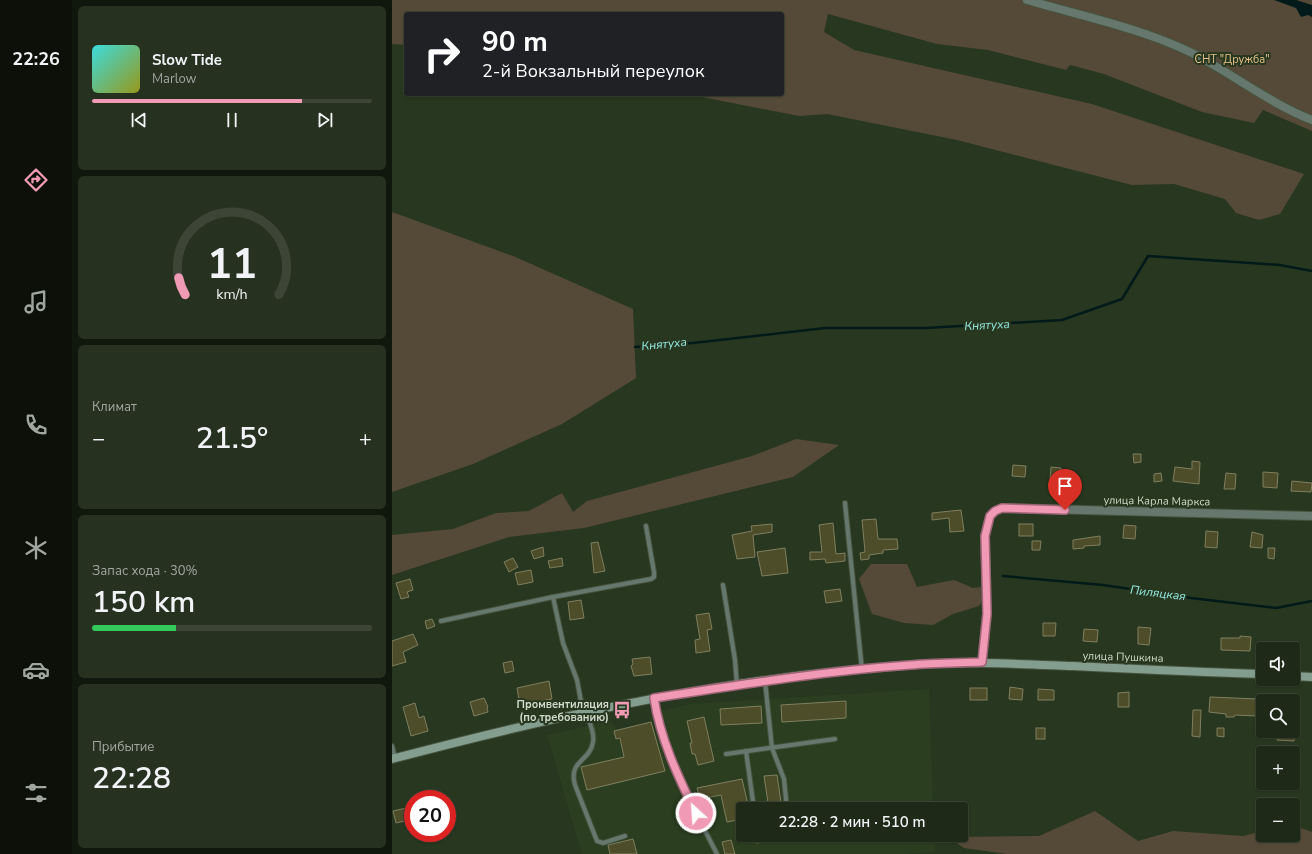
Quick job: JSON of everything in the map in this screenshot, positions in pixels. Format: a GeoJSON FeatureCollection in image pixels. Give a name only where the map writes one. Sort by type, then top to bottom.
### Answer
{"type":"FeatureCollection","features":[{"type":"Feature","properties":{"kind":"street"},"geometry":{"type":"LineString","coordinates":[[1027,0],[1134,31],[1178,47],[1208,62],[1284,108],[1312,120]]}},
{"type":"Feature","properties":{"kind":"street","name":"улица Карла Маркса"},"geometry":{"type":"LineString","coordinates":[[982,662],[987,614],[985,536],[990,516],[995,511],[1002,508],[1312,516]]}},
{"type":"Feature","properties":{"kind":"street","name":"улица Пушкина"},"geometry":{"type":"LineString","coordinates":[[394,759],[585,712],[654,698],[765,681],[910,665],[982,662],[1256,674]]}},
{"type":"Feature","properties":{"kind":"street"},"geometry":{"type":"LineString","coordinates":[[1300,676],[1312,676]]}},
{"type":"Feature","properties":{"kind":"lane"},"geometry":{"type":"LineString","coordinates":[[845,503],[862,670]]}},
{"type":"Feature","properties":{"kind":"lane"},"geometry":{"type":"LineString","coordinates":[[441,622],[553,597],[651,579],[654,577],[654,572],[646,526]]}},
{"type":"Feature","properties":{"kind":"lane"},"geometry":{"type":"LineString","coordinates":[[723,585],[735,660],[737,685]]}},
{"type":"Feature","properties":{"kind":"lane"},"geometry":{"type":"LineString","coordinates":[[553,597],[564,643],[577,680],[593,742],[591,748],[574,770],[573,777],[575,785],[596,841],[603,843],[625,836]]}},
{"type":"Feature","properties":{"kind":"lane"},"geometry":{"type":"LineString","coordinates":[[765,681],[772,748],[784,779],[786,802]]}},
{"type":"Feature","properties":{"kind":"lane"},"geometry":{"type":"LineString","coordinates":[[654,698],[657,712],[676,769],[717,854]]}},
{"type":"Feature","properties":{"kind":"lane"},"geometry":{"type":"LineString","coordinates":[[726,754],[835,739]]}},
{"type":"Feature","properties":{"kind":"lane"},"geometry":{"type":"LineString","coordinates":[[392,746],[394,759]]}},
{"type":"Feature","properties":{"kind":"lane"},"geometry":{"type":"LineString","coordinates":[[746,752],[753,802]]}},
{"type":"Feature","properties":{"kind":"shaded area"},"geometry":{"type":"Polygon","coordinates":[[[929,689],[933,802],[736,802],[736,842],[934,842],[935,852],[903,854],[582,854],[547,735],[610,721],[618,730],[650,722],[650,714],[689,704],[929,689]]]}},
{"type":"Feature","properties":{"kind":"green space","name":"СНТ \"Дружба\""},"geometry":{"type":"Polygon","coordinates":[[[392,0],[1312,0],[1312,131],[1263,110],[1254,123],[1202,112],[1104,74],[1070,65],[1066,70],[988,50],[937,44],[828,14],[824,32],[854,50],[1092,104],[1304,174],[1280,214],[1259,220],[1236,213],[1225,199],[1174,184],[1132,185],[957,140],[827,114],[799,116],[697,96],[784,96],[784,12],[404,12],[404,45],[392,44],[392,0]]]}},
{"type":"Feature","properties":{"kind":"green space"},"geometry":{"type":"Polygon","coordinates":[[[392,212],[513,256],[633,309],[636,378],[562,424],[473,464],[392,492],[392,212]]]}},
{"type":"Feature","properties":{"kind":"green space"},"geometry":{"type":"Polygon","coordinates":[[[796,439],[839,445],[793,477],[584,528],[509,537],[392,575],[392,535],[453,529],[496,513],[529,511],[562,493],[573,512],[587,501],[752,456],[796,439]]]}},
{"type":"Feature","properties":{"kind":"green space"},"geometry":{"type":"Polygon","coordinates":[[[871,564],[907,564],[917,587],[954,580],[973,588],[981,587],[982,601],[979,606],[953,614],[933,625],[904,623],[872,614],[859,579],[871,564]]]}},
{"type":"Feature","properties":{"kind":"green space"},"geometry":{"type":"Polygon","coordinates":[[[1095,811],[1138,841],[1173,831],[1243,836],[1256,833],[1256,842],[1300,842],[1300,828],[1312,832],[1312,854],[1007,854],[964,848],[955,842],[968,842],[968,837],[1039,836],[1095,811]]]}},
{"type":"Feature","properties":{"kind":"water"},"geometry":{"type":"Polygon","coordinates":[[[1274,0],[1296,0],[1312,5],[1312,17],[1308,15],[1301,17],[1296,8],[1274,0]]]}},
{"type":"Feature","properties":{"kind":"building"},"geometry":{"type":"Polygon","coordinates":[[[1133,454],[1141,454],[1141,462],[1134,463],[1133,454]]]}},
{"type":"Feature","properties":{"kind":"building"},"geometry":{"type":"Polygon","coordinates":[[[1192,461],[1200,462],[1199,484],[1173,481],[1175,467],[1192,469],[1192,461]]]}},
{"type":"Feature","properties":{"kind":"building"},"geometry":{"type":"Polygon","coordinates":[[[1013,465],[1026,466],[1025,477],[1012,476],[1013,465]]]}},
{"type":"Feature","properties":{"kind":"building"},"geometry":{"type":"Polygon","coordinates":[[[1051,467],[1061,468],[1060,480],[1050,480],[1051,467]]]}},
{"type":"Feature","properties":{"kind":"building"},"geometry":{"type":"Polygon","coordinates":[[[1263,472],[1278,473],[1277,488],[1263,487],[1263,472]]]}},
{"type":"Feature","properties":{"kind":"building"},"geometry":{"type":"Polygon","coordinates":[[[1161,473],[1162,481],[1154,482],[1154,474],[1161,473]]]}},
{"type":"Feature","properties":{"kind":"building"},"geometry":{"type":"Polygon","coordinates":[[[1226,473],[1236,474],[1235,489],[1224,489],[1226,473]]]}},
{"type":"Feature","properties":{"kind":"building"},"geometry":{"type":"Polygon","coordinates":[[[1292,481],[1312,483],[1311,492],[1291,491],[1292,481]]]}},
{"type":"Feature","properties":{"kind":"building"},"geometry":{"type":"Polygon","coordinates":[[[961,510],[964,531],[950,532],[949,518],[932,520],[932,513],[961,510]]]}},
{"type":"Feature","properties":{"kind":"building"},"geometry":{"type":"Polygon","coordinates":[[[876,519],[878,539],[897,539],[898,549],[883,550],[883,553],[869,555],[869,559],[861,560],[860,553],[865,552],[862,520],[876,519]]]}},
{"type":"Feature","properties":{"kind":"building"},"geometry":{"type":"Polygon","coordinates":[[[833,523],[836,554],[845,553],[845,561],[826,563],[825,559],[810,560],[810,552],[822,552],[819,525],[833,523]]]}},
{"type":"Feature","properties":{"kind":"building"},"geometry":{"type":"Polygon","coordinates":[[[772,524],[772,532],[753,535],[755,557],[737,559],[732,535],[752,531],[751,526],[772,524]]]}},
{"type":"Feature","properties":{"kind":"building"},"geometry":{"type":"Polygon","coordinates":[[[1019,524],[1033,524],[1033,536],[1019,536],[1019,524]]]}},
{"type":"Feature","properties":{"kind":"building"},"geometry":{"type":"Polygon","coordinates":[[[1124,525],[1136,526],[1135,539],[1123,538],[1124,525]]]}},
{"type":"Feature","properties":{"kind":"building"},"geometry":{"type":"Polygon","coordinates":[[[1206,531],[1218,532],[1217,548],[1205,547],[1206,531]]]}},
{"type":"Feature","properties":{"kind":"building"},"geometry":{"type":"Polygon","coordinates":[[[1252,532],[1263,535],[1262,548],[1250,547],[1252,532]]]}},
{"type":"Feature","properties":{"kind":"building"},"geometry":{"type":"Polygon","coordinates":[[[1100,536],[1100,545],[1084,546],[1084,548],[1073,549],[1073,540],[1100,536]]]}},
{"type":"Feature","properties":{"kind":"building"},"geometry":{"type":"Polygon","coordinates":[[[1032,541],[1041,541],[1040,550],[1032,550],[1032,541]]]}},
{"type":"Feature","properties":{"kind":"building"},"geometry":{"type":"Polygon","coordinates":[[[598,542],[605,571],[594,573],[591,543],[598,542]]]}},
{"type":"Feature","properties":{"kind":"building"},"geometry":{"type":"Polygon","coordinates":[[[543,547],[544,556],[534,559],[531,551],[543,547]]]}},
{"type":"Feature","properties":{"kind":"building"},"geometry":{"type":"Polygon","coordinates":[[[785,548],[788,573],[762,576],[757,552],[785,548]]]}},
{"type":"Feature","properties":{"kind":"building"},"geometry":{"type":"Polygon","coordinates":[[[1268,548],[1275,548],[1274,559],[1268,558],[1268,548]]]}},
{"type":"Feature","properties":{"kind":"building"},"geometry":{"type":"Polygon","coordinates":[[[513,558],[518,567],[509,572],[504,562],[513,558]]]}},
{"type":"Feature","properties":{"kind":"building"},"geometry":{"type":"Polygon","coordinates":[[[562,558],[563,566],[550,568],[548,561],[562,558]]]}},
{"type":"Feature","properties":{"kind":"building"},"geometry":{"type":"Polygon","coordinates":[[[531,570],[533,582],[518,585],[515,573],[531,570]]]}},
{"type":"Feature","properties":{"kind":"building"},"geometry":{"type":"Polygon","coordinates":[[[410,579],[413,590],[407,592],[409,597],[401,599],[396,583],[410,579]]]}},
{"type":"Feature","properties":{"kind":"building"},"geometry":{"type":"Polygon","coordinates":[[[840,589],[842,601],[826,603],[824,591],[840,589]]]}},
{"type":"Feature","properties":{"kind":"building"},"geometry":{"type":"Polygon","coordinates":[[[581,600],[584,618],[570,620],[568,602],[581,600]]]}},
{"type":"Feature","properties":{"kind":"building"},"geometry":{"type":"Polygon","coordinates":[[[709,613],[712,629],[707,630],[710,651],[696,653],[695,640],[700,639],[696,615],[709,613]]]}},
{"type":"Feature","properties":{"kind":"building"},"geometry":{"type":"Polygon","coordinates":[[[432,619],[435,626],[427,629],[425,621],[432,619]]]}},
{"type":"Feature","properties":{"kind":"building"},"geometry":{"type":"Polygon","coordinates":[[[1043,623],[1056,623],[1055,636],[1043,636],[1043,623]]]}},
{"type":"Feature","properties":{"kind":"building"},"geometry":{"type":"Polygon","coordinates":[[[1138,627],[1151,628],[1149,645],[1138,644],[1138,627]]]}},
{"type":"Feature","properties":{"kind":"building"},"geometry":{"type":"Polygon","coordinates":[[[1084,629],[1098,630],[1097,642],[1083,641],[1084,629]]]}},
{"type":"Feature","properties":{"kind":"building"},"geometry":{"type":"Polygon","coordinates":[[[413,634],[418,645],[403,652],[406,662],[392,666],[392,641],[413,634]]]}},
{"type":"Feature","properties":{"kind":"building"},"geometry":{"type":"Polygon","coordinates":[[[1240,636],[1251,637],[1250,651],[1221,650],[1221,638],[1240,638],[1240,636]]]}},
{"type":"Feature","properties":{"kind":"building"},"geometry":{"type":"Polygon","coordinates":[[[650,657],[652,674],[634,676],[631,666],[633,664],[632,659],[650,657]]]}},
{"type":"Feature","properties":{"kind":"building"},"geometry":{"type":"Polygon","coordinates":[[[512,661],[514,671],[505,673],[503,663],[512,661]]]}},
{"type":"Feature","properties":{"kind":"building"},"geometry":{"type":"Polygon","coordinates":[[[549,681],[552,699],[520,705],[517,688],[549,681]]]}},
{"type":"Feature","properties":{"kind":"building"},"geometry":{"type":"Polygon","coordinates":[[[1010,687],[1023,689],[1022,700],[1009,699],[1010,687]]]}},
{"type":"Feature","properties":{"kind":"building"},"geometry":{"type":"Polygon","coordinates":[[[970,688],[987,688],[987,700],[970,700],[970,688]]]}},
{"type":"Feature","properties":{"kind":"building"},"geometry":{"type":"Polygon","coordinates":[[[1038,689],[1054,690],[1054,700],[1038,700],[1038,689]]]}},
{"type":"Feature","properties":{"kind":"building"},"geometry":{"type":"Polygon","coordinates":[[[1129,692],[1129,707],[1118,707],[1118,693],[1129,692]]]}},
{"type":"Feature","properties":{"kind":"building"},"geometry":{"type":"Polygon","coordinates":[[[1210,697],[1256,699],[1256,716],[1235,715],[1234,717],[1226,717],[1226,714],[1209,712],[1210,697]]]}},
{"type":"Feature","properties":{"kind":"building"},"geometry":{"type":"Polygon","coordinates":[[[484,698],[488,707],[488,712],[474,716],[470,702],[484,698]]]}},
{"type":"Feature","properties":{"kind":"building"},"geometry":{"type":"Polygon","coordinates":[[[846,701],[846,718],[782,722],[781,705],[846,701]]]}},
{"type":"Feature","properties":{"kind":"building"},"geometry":{"type":"Polygon","coordinates":[[[415,703],[419,718],[424,716],[428,731],[411,736],[403,707],[415,703]]]}},
{"type":"Feature","properties":{"kind":"building"},"geometry":{"type":"Polygon","coordinates":[[[761,706],[762,723],[721,725],[720,709],[761,706]]]}},
{"type":"Feature","properties":{"kind":"building"},"geometry":{"type":"Polygon","coordinates":[[[1193,710],[1201,710],[1200,737],[1192,736],[1193,710]]]}},
{"type":"Feature","properties":{"kind":"building"},"geometry":{"type":"Polygon","coordinates":[[[704,717],[714,761],[698,765],[695,754],[692,754],[690,743],[692,743],[687,721],[704,717]]]}},
{"type":"Feature","properties":{"kind":"building"},"geometry":{"type":"Polygon","coordinates":[[[651,722],[665,771],[587,790],[581,767],[624,757],[620,738],[616,739],[614,731],[651,722]]]}},
{"type":"Feature","properties":{"kind":"building"},"geometry":{"type":"Polygon","coordinates":[[[1036,728],[1045,728],[1045,739],[1036,739],[1036,728]]]}},
{"type":"Feature","properties":{"kind":"building"},"geometry":{"type":"Polygon","coordinates":[[[1217,728],[1224,728],[1224,737],[1217,736],[1217,728]]]}},
{"type":"Feature","properties":{"kind":"building"},"geometry":{"type":"Polygon","coordinates":[[[1277,738],[1294,738],[1294,741],[1277,740],[1277,738]]]}},
{"type":"Feature","properties":{"kind":"building"},"geometry":{"type":"Polygon","coordinates":[[[777,775],[781,802],[768,802],[764,776],[777,775]]]}},
{"type":"Feature","properties":{"kind":"building"},"geometry":{"type":"Polygon","coordinates":[[[742,779],[747,802],[736,802],[736,820],[727,822],[721,795],[700,799],[697,788],[742,779]]]}},
{"type":"Feature","properties":{"kind":"building"},"geometry":{"type":"Polygon","coordinates":[[[404,809],[404,821],[396,823],[393,811],[404,809]]]}},
{"type":"Feature","properties":{"kind":"building"},"geometry":{"type":"Polygon","coordinates":[[[633,839],[637,854],[610,854],[608,845],[633,839]]]}},
{"type":"Feature","properties":{"kind":"building"},"geometry":{"type":"Polygon","coordinates":[[[731,840],[735,854],[725,854],[722,842],[731,840]]]}},
{"type":"Feature","properties":{"kind":"waterway","name":"Княтуха"},"geometry":{"type":"LineString","coordinates":[[635,347],[693,343],[825,328],[926,328],[1062,320],[1122,299],[1148,256],[1280,265],[1312,271]]}},
{"type":"Feature","properties":{"kind":"waterway","name":"Пиляцкая"},"geometry":{"type":"LineString","coordinates":[[1003,576],[1103,585],[1191,598],[1276,608],[1312,601]]}},
{"type":"Feature","properties":{"kind":"place","name":"Промвентиляция (по требованию)"},"geometry":{"type":"Point","coordinates":[622,710]}},
{"type":"Feature","properties":{"kind":"route"},"geometry":{"type":"LineString","coordinates":[[696,813],[671,756],[654,698],[852,670],[910,665],[982,662],[987,614],[985,536],[990,516],[995,511],[1002,508],[1065,510]]}}]}
